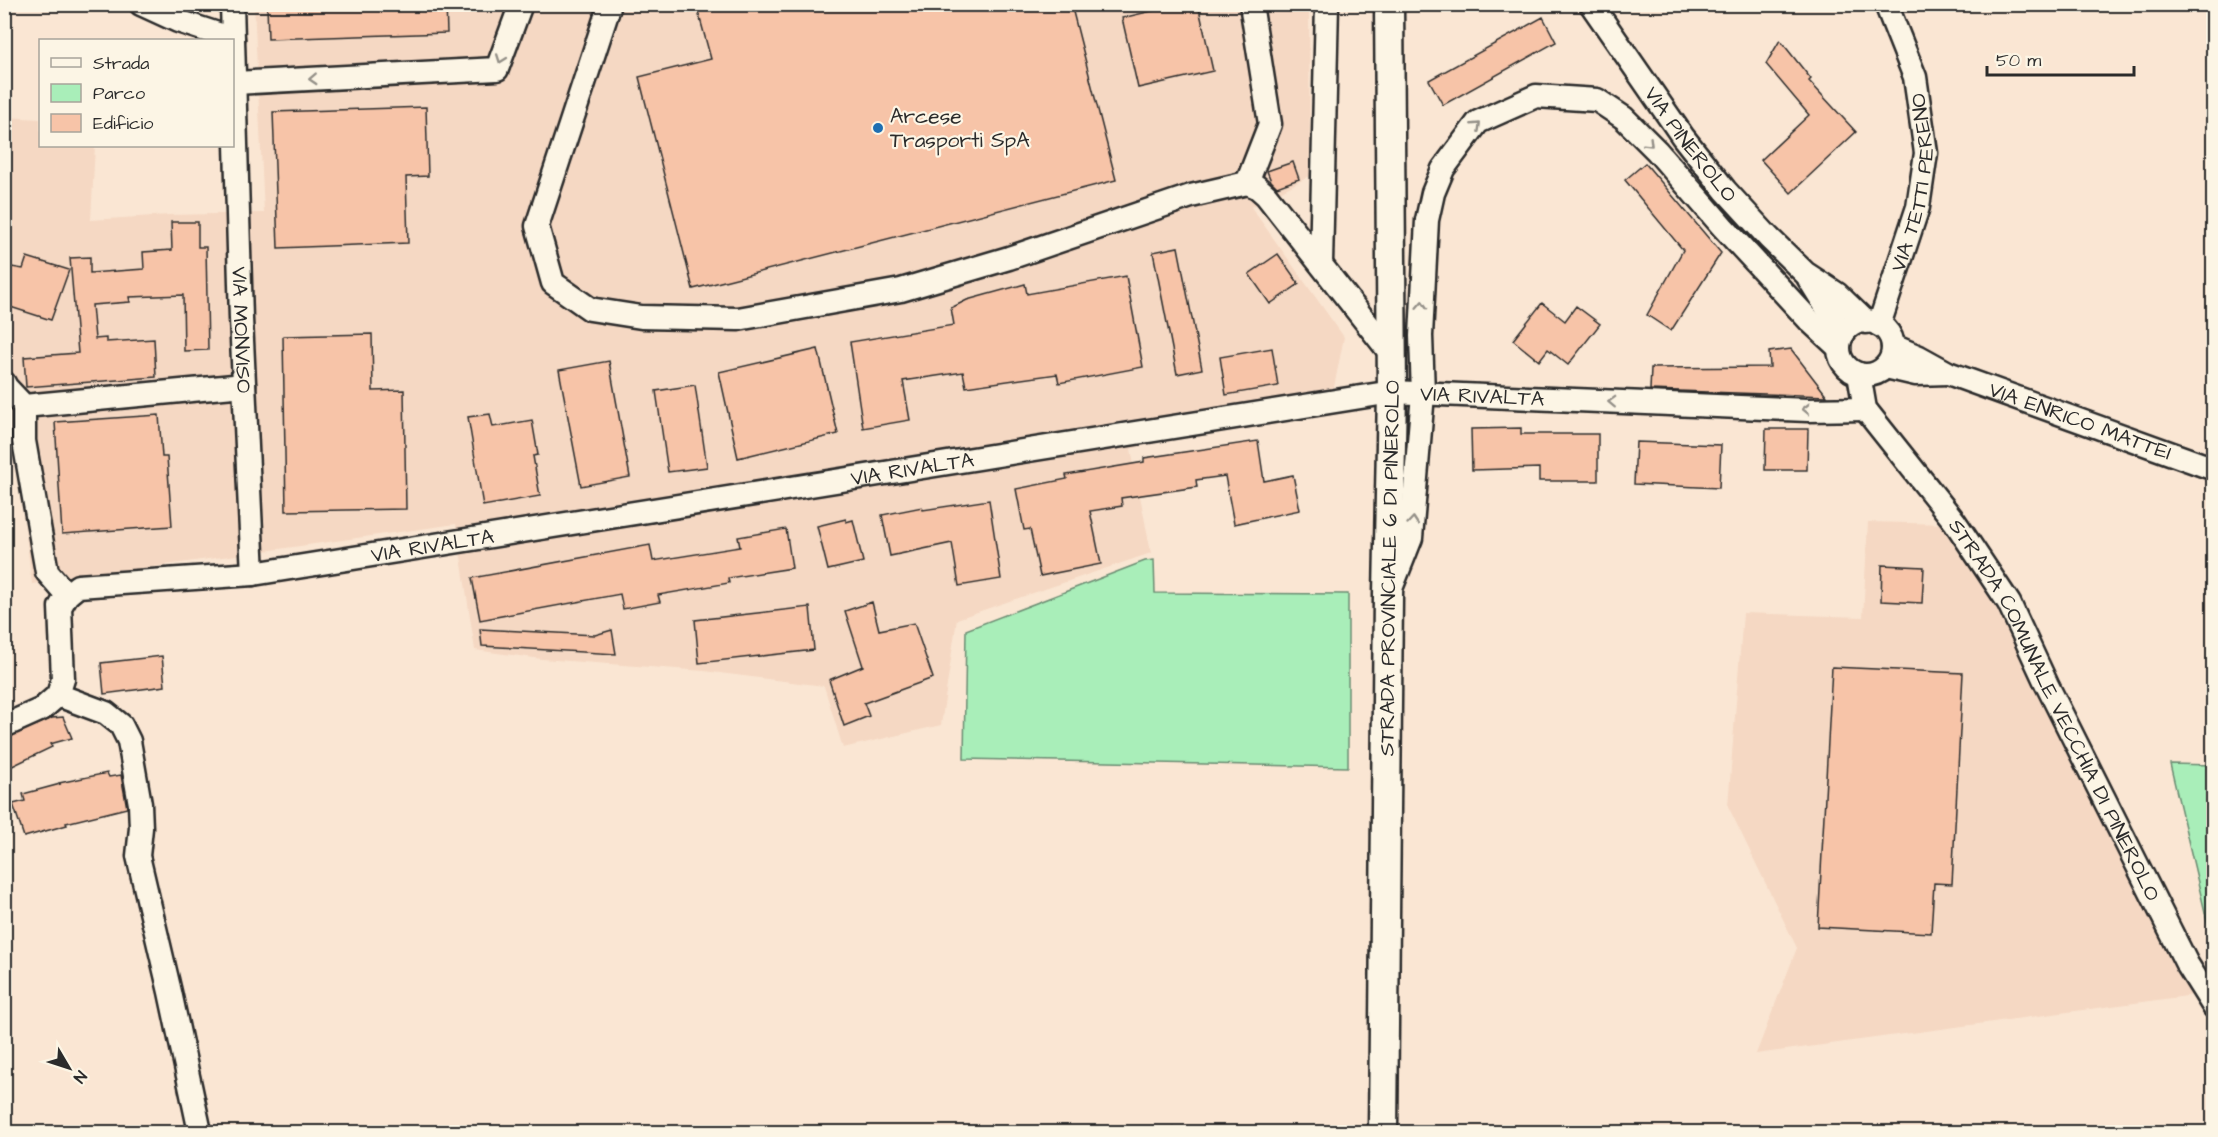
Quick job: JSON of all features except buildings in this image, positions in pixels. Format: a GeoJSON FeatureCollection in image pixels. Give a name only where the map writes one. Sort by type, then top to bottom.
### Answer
{"type":"FeatureCollection","features":[{"type":"Feature","properties":{"kind":"main road","name":"STRADA PROVINCIALE 6 DI PINEROLO"},"geometry":{"type":"LineString","coordinates":[[1383,1132],[1392,392],[1389,4]]}},
{"type":"Feature","properties":{"kind":"street"},"geometry":{"type":"LineString","coordinates":[[141,4],[178,21],[233,39]]}},
{"type":"Feature","properties":{"kind":"street","name":"VIA MONVISO"},"geometry":{"type":"LineString","coordinates":[[232,4],[233,39]]}},
{"type":"Feature","properties":{"kind":"street"},"geometry":{"type":"LineString","coordinates":[[235,83],[497,69],[521,4]]}},
{"type":"Feature","properties":{"kind":"street"},"geometry":{"type":"LineString","coordinates":[[610,4],[537,226],[553,283],[590,309],[641,317],[738,319],[902,290],[1009,258],[1191,196],[1247,183],[1257,187],[1266,195],[1362,320],[1392,355]]}},
{"type":"Feature","properties":{"kind":"street"},"geometry":{"type":"LineString","coordinates":[[1247,183],[1270,124],[1251,4]]}},
{"type":"Feature","properties":{"kind":"street"},"geometry":{"type":"LineString","coordinates":[[1321,264],[1327,4]]}},
{"type":"Feature","properties":{"kind":"street","name":"VIA PINEROLO"},"geometry":{"type":"LineString","coordinates":[[1591,4],[1683,137],[1725,190],[1805,273],[1837,294],[1872,323]]}},
{"type":"Feature","properties":{"kind":"street","name":"VIA TETTI PERENO"},"geometry":{"type":"LineString","coordinates":[[1872,323],[1918,207],[1926,153],[1915,77],[1886,4]]}},
{"type":"Feature","properties":{"kind":"street","name":"VIA MONVISO"},"geometry":{"type":"LineString","coordinates":[[234,61],[244,385],[253,574]]}},
{"type":"Feature","properties":{"kind":"street"},"geometry":{"type":"LineString","coordinates":[[1388,596],[1411,538],[1423,394],[1421,336],[1427,220],[1433,194],[1443,169],[1478,122],[1536,96],[1597,100],[1624,118],[1657,151],[1810,321],[1841,341]]}},
{"type":"Feature","properties":{"kind":"street","name":"VIA PINEROLO"},"geometry":{"type":"LineString","coordinates":[[1805,273],[1841,341]]}},
{"type":"Feature","properties":{"kind":"street"},"geometry":{"type":"LineString","coordinates":[[1871,417],[1878,365],[1891,337],[1872,323],[1857,323],[1841,341],[1844,364],[1850,370],[1878,365]]}},
{"type":"Feature","properties":{"kind":"street"},"geometry":{"type":"LineString","coordinates":[[1392,392],[1421,336]]}},
{"type":"Feature","properties":{"kind":"street","name":"VIA ENRICO MATTEI"},"geometry":{"type":"LineString","coordinates":[[1878,365],[1916,374],[1948,374],[2214,470]]}},
{"type":"Feature","properties":{"kind":"street"},"geometry":{"type":"LineString","coordinates":[[4,382],[24,406],[24,441],[47,572],[67,595],[60,607],[63,679],[58,695],[42,709],[4,726]]}},
{"type":"Feature","properties":{"kind":"street"},"geometry":{"type":"LineString","coordinates":[[24,406],[244,385]]}},
{"type":"Feature","properties":{"kind":"street","name":"VIA RIVALTA"},"geometry":{"type":"LineString","coordinates":[[67,595],[78,586],[253,574],[1392,392],[1808,410],[1871,417]]}},
{"type":"Feature","properties":{"kind":"street","name":"STRADA COMUNALE VECCHIA DI PINEROLO"},"geometry":{"type":"LineString","coordinates":[[1871,417],[1955,522],[2009,603],[2047,686],[2183,956],[2206,978],[2214,1007]]}},
{"type":"Feature","properties":{"kind":"street"},"geometry":{"type":"LineString","coordinates":[[58,695],[106,713],[122,724],[129,741],[140,804],[141,828],[138,856],[200,1132]]}},
{"type":"Feature","properties":{"kind":"path"},"geometry":{"type":"LineString","coordinates":[[1119,1132],[1179,1129],[1383,1132]]}},
{"type":"Feature","properties":{"kind":"shaded area"},"geometry":{"type":"Polygon","coordinates":[[[254,5],[1309,5],[1310,176],[1251,207],[1344,337],[1334,387],[1131,449],[1151,553],[957,619],[941,725],[843,748],[824,686],[704,671],[542,659],[475,650],[456,524],[32,584],[10,406],[5,405],[5,117],[39,119],[39,147],[95,147],[91,220],[169,215],[264,213],[254,5]]]}},
{"type":"Feature","properties":{"kind":"shaded area"},"geometry":{"type":"Polygon","coordinates":[[[1868,522],[1947,524],[2001,603],[2194,995],[1756,1054],[1797,948],[1728,806],[1743,613],[1863,617],[1868,522]]]}},
{"type":"Feature","properties":{"kind":"green space"},"geometry":{"type":"Polygon","coordinates":[[[1154,560],[1155,593],[1348,594],[1348,767],[964,759],[966,630],[1145,561],[1154,560]]]}},
{"type":"Feature","properties":{"kind":"green space"},"geometry":{"type":"Polygon","coordinates":[[[2170,764],[2213,765],[2214,928],[2209,929],[2170,764]]]}},
{"type":"Feature","properties":{"kind":"place","name":"Arcese Trasporti SpA"},"geometry":{"type":"Point","coordinates":[878,128]}}]}
